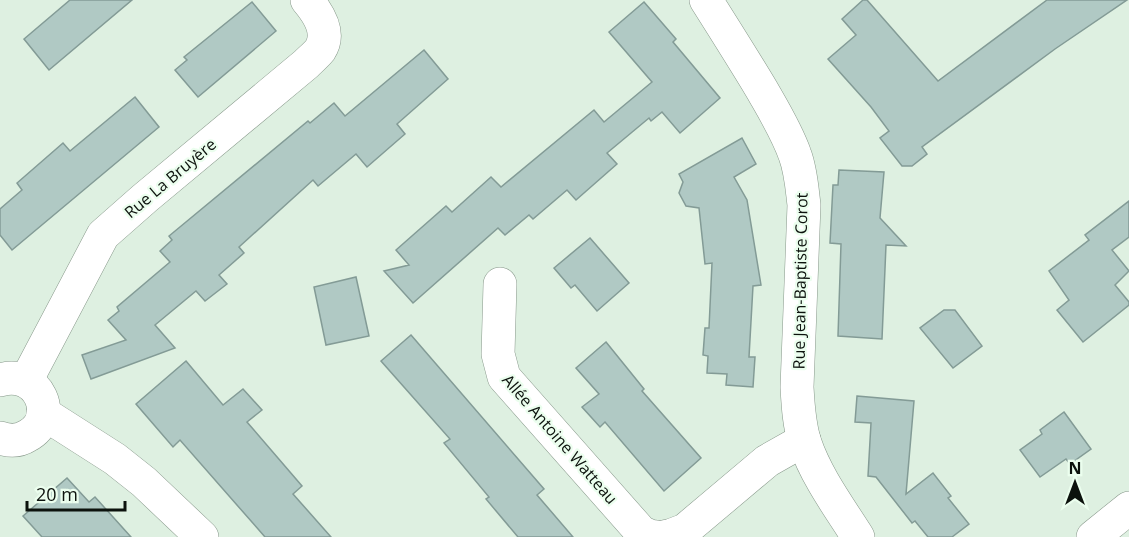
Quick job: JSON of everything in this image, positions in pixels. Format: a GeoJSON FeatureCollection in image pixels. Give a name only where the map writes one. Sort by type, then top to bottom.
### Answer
{"type":"FeatureCollection","features":[{"type":"Feature","properties":{"kind":"street","name":"Rue La Bruyère"},"geometry":{"type":"LineString","coordinates":[[13,380],[104,235],[321,49],[324,33],[321,20],[307,0]]}},
{"type":"Feature","properties":{"kind":"street","name":"Rue Jean-Baptiste Corot"},"geometry":{"type":"LineString","coordinates":[[706,0],[742,56],[787,135],[796,157],[804,205],[798,410],[810,457],[858,537]]}},
{"type":"Feature","properties":{"kind":"street","name":"Allée Antoine Watteau"},"geometry":{"type":"LineString","coordinates":[[500,284],[498,354],[504,377],[641,532],[657,537]]}},
{"type":"Feature","properties":{"kind":"street"},"geometry":{"type":"LineString","coordinates":[[0,438],[14,440],[28,436],[38,426],[43,413],[44,406],[36,389],[13,380]]}},
{"type":"Feature","properties":{"kind":"street"},"geometry":{"type":"LineString","coordinates":[[43,413],[115,459],[144,482],[202,537]]}},
{"type":"Feature","properties":{"kind":"street"},"geometry":{"type":"LineString","coordinates":[[663,537],[685,530],[767,461],[804,440]]}},
{"type":"Feature","properties":{"kind":"street"},"geometry":{"type":"LineString","coordinates":[[1093,537],[1129,508]]}},
{"type":"Feature","properties":{"kind":"building"},"geometry":{"type":"Polygon","coordinates":[[[70,0],[132,0],[49,70],[24,39],[70,0]]]}},
{"type":"Feature","properties":{"kind":"building"},"geometry":{"type":"Polygon","coordinates":[[[863,0],[867,0],[938,81],[1047,0],[1127,0],[1055,49],[922,147],[927,154],[912,166],[902,166],[880,138],[889,131],[828,59],[856,35],[842,19],[863,0]]]}},
{"type":"Feature","properties":{"kind":"building"},"geometry":{"type":"Polygon","coordinates":[[[252,2],[276,31],[198,97],[175,70],[187,60],[184,57],[252,2]]]}},
{"type":"Feature","properties":{"kind":"building"},"geometry":{"type":"Polygon","coordinates":[[[644,2],[676,39],[673,42],[720,98],[680,133],[662,112],[651,121],[649,118],[607,153],[617,164],[576,200],[567,190],[533,219],[529,215],[505,235],[498,228],[413,303],[384,271],[409,265],[396,250],[446,206],[452,212],[491,177],[501,187],[594,110],[604,122],[652,82],[609,32],[644,2]]]}},
{"type":"Feature","properties":{"kind":"building"},"geometry":{"type":"Polygon","coordinates":[[[424,50],[448,79],[397,124],[405,134],[367,167],[356,154],[318,186],[313,180],[239,247],[244,253],[219,275],[227,284],[205,301],[196,291],[155,325],[175,348],[91,379],[82,355],[126,340],[108,320],[119,311],[117,307],[170,262],[160,251],[172,240],[169,236],[308,121],[310,123],[334,103],[345,116],[424,50]]]}},
{"type":"Feature","properties":{"kind":"building"},"geometry":{"type":"Polygon","coordinates":[[[135,97],[159,127],[12,250],[0,235],[0,209],[22,190],[17,183],[63,143],[70,151],[135,97]]]}},
{"type":"Feature","properties":{"kind":"building"},"geometry":{"type":"Polygon","coordinates":[[[742,138],[756,164],[734,177],[747,200],[761,285],[753,286],[749,357],[755,357],[753,387],[726,385],[727,374],[707,373],[708,356],[703,355],[705,328],[709,328],[712,263],[705,264],[699,208],[686,206],[679,193],[683,182],[679,174],[742,138]]]}},
{"type":"Feature","properties":{"kind":"building"},"geometry":{"type":"Polygon","coordinates":[[[839,170],[884,172],[880,218],[906,246],[886,245],[882,339],[838,336],[841,244],[830,243],[833,185],[838,185],[839,170]]]}},
{"type":"Feature","properties":{"kind":"building"},"geometry":{"type":"Polygon","coordinates":[[[1129,201],[1129,237],[1112,250],[1129,271],[1115,285],[1129,305],[1083,342],[1057,310],[1069,300],[1049,271],[1089,240],[1085,235],[1129,201]]]}},
{"type":"Feature","properties":{"kind":"building"},"geometry":{"type":"Polygon","coordinates":[[[590,238],[629,283],[597,311],[575,285],[571,288],[554,268],[590,238]]]}},
{"type":"Feature","properties":{"kind":"building"},"geometry":{"type":"Polygon","coordinates":[[[356,277],[369,336],[326,345],[314,287],[356,277]]]}},
{"type":"Feature","properties":{"kind":"building"},"geometry":{"type":"Polygon","coordinates":[[[944,310],[955,310],[982,346],[953,368],[920,328],[944,310]]]}},
{"type":"Feature","properties":{"kind":"building"},"geometry":{"type":"Polygon","coordinates":[[[411,335],[544,489],[537,495],[573,537],[518,537],[486,499],[489,497],[444,443],[450,439],[381,361],[411,335]]]}},
{"type":"Feature","properties":{"kind":"building"},"geometry":{"type":"Polygon","coordinates":[[[606,342],[644,389],[642,391],[701,458],[664,491],[605,422],[600,427],[582,407],[599,394],[576,368],[606,342]]]}},
{"type":"Feature","properties":{"kind":"building"},"geometry":{"type":"Polygon","coordinates":[[[186,361],[223,405],[243,389],[262,410],[247,422],[302,486],[293,494],[331,537],[265,537],[180,440],[173,447],[136,404],[186,361]]]}},
{"type":"Feature","properties":{"kind":"building"},"geometry":{"type":"Polygon","coordinates":[[[857,396],[914,401],[906,494],[933,473],[951,496],[948,498],[969,524],[952,537],[928,537],[915,521],[912,523],[876,477],[868,476],[871,423],[855,422],[857,396]]]}},
{"type":"Feature","properties":{"kind":"building"},"geometry":{"type":"Polygon","coordinates":[[[1064,412],[1091,449],[1070,464],[1066,459],[1040,477],[1020,450],[1042,434],[1040,430],[1064,412]]]}},
{"type":"Feature","properties":{"kind":"building"},"geometry":{"type":"Polygon","coordinates":[[[67,478],[89,502],[95,497],[131,537],[42,537],[23,516],[67,478]]]}}]}
